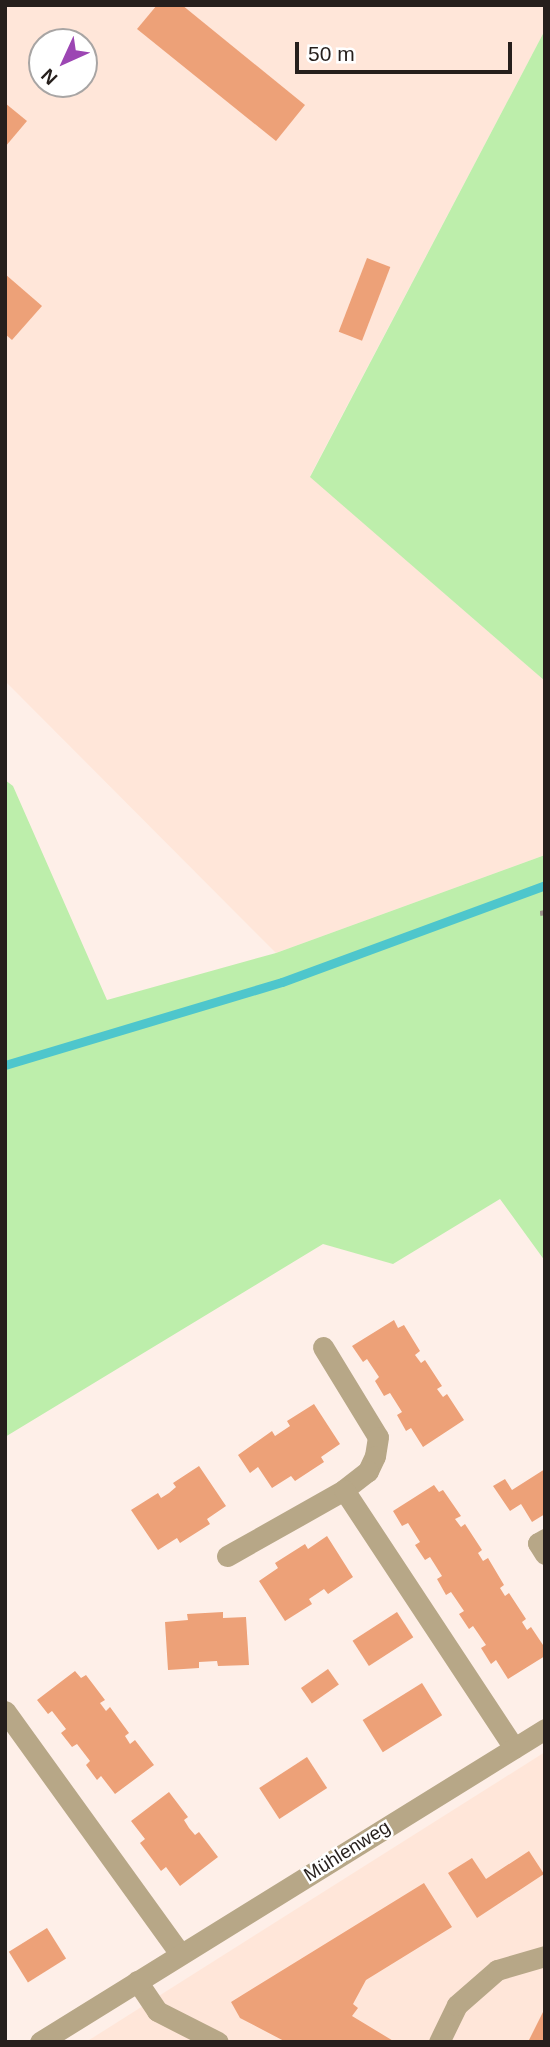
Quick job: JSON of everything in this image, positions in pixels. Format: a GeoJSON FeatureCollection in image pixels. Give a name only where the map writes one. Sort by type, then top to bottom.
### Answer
{"type":"FeatureCollection","features":[{"type":"Feature","properties":{"kind":"street"},"geometry":{"type":"LineString","coordinates":[[227,1556],[344,1490],[368,1471],[375,1456],[378,1437],[323,1347]]}},
{"type":"Feature","properties":{"kind":"street"},"geometry":{"type":"LineString","coordinates":[[344,1490],[514,1748]]}},
{"type":"Feature","properties":{"kind":"street"},"geometry":{"type":"LineString","coordinates":[[545,1539],[538,1543],[545,1554]]}},
{"type":"Feature","properties":{"kind":"street"},"geometry":{"type":"LineString","coordinates":[[5,1711],[180,1954]]}},
{"type":"Feature","properties":{"kind":"street","name":"Mühlenweg"},"geometry":{"type":"LineString","coordinates":[[40,2042],[545,1729]]}},
{"type":"Feature","properties":{"kind":"street"},"geometry":{"type":"LineString","coordinates":[[439,2042],[457,2005],[497,1970],[545,1956]]}},
{"type":"Feature","properties":{"kind":"street"},"geometry":{"type":"LineString","coordinates":[[136,1981],[157,2011],[218,2042]]}},
{"type":"Feature","properties":{"kind":"shaded area"},"geometry":{"type":"Polygon","coordinates":[[[5,5],[545,5],[545,30],[310,476],[545,681],[545,855],[276,953],[5,681],[5,5]]]}},
{"type":"Feature","properties":{"kind":"shaded area"},"geometry":{"type":"Polygon","coordinates":[[[545,1752],[545,2042],[86,2042],[545,1752]]]}},
{"type":"Feature","properties":{"kind":"green space"},"geometry":{"type":"Polygon","coordinates":[[[545,30],[545,681],[310,477],[545,30]]]}},
{"type":"Feature","properties":{"kind":"green space"},"geometry":{"type":"Polygon","coordinates":[[[5,780],[13,786],[107,1000],[276,953],[545,855],[545,1261],[500,1199],[393,1264],[323,1244],[5,1437],[5,780]]]}},
{"type":"Feature","properties":{"kind":"building"},"geometry":{"type":"Polygon","coordinates":[[[157,5],[182,5],[305,105],[276,141],[137,29],[157,5]]]}},
{"type":"Feature","properties":{"kind":"building"},"geometry":{"type":"Polygon","coordinates":[[[5,103],[27,121],[5,147],[5,103]]]}},
{"type":"Feature","properties":{"kind":"building"},"geometry":{"type":"Polygon","coordinates":[[[367,258],[390,267],[362,341],[339,332],[367,258]]]}},
{"type":"Feature","properties":{"kind":"building"},"geometry":{"type":"Polygon","coordinates":[[[5,274],[42,306],[12,340],[5,334],[5,274]]]}},
{"type":"Feature","properties":{"kind":"building"},"geometry":{"type":"Polygon","coordinates":[[[394,1320],[398,1328],[404,1325],[420,1351],[415,1355],[421,1363],[425,1360],[442,1386],[437,1389],[443,1397],[447,1394],[464,1420],[423,1447],[411,1428],[406,1431],[397,1415],[402,1412],[390,1393],[384,1396],[375,1381],[379,1377],[367,1359],[363,1362],[352,1346],[394,1320]]]}},
{"type":"Feature","properties":{"kind":"building"},"geometry":{"type":"Polygon","coordinates":[[[314,1404],[340,1444],[321,1457],[324,1462],[295,1481],[291,1476],[272,1488],[258,1467],[250,1473],[238,1455],[272,1431],[275,1436],[290,1426],[287,1421],[314,1404]]]}},
{"type":"Feature","properties":{"kind":"building"},"geometry":{"type":"Polygon","coordinates":[[[199,1466],[226,1506],[207,1519],[210,1524],[180,1543],[177,1538],[158,1550],[131,1510],[158,1493],[161,1498],[169,1493],[176,1487],[173,1483],[199,1466]]]}},
{"type":"Feature","properties":{"kind":"building"},"geometry":{"type":"Polygon","coordinates":[[[545,1469],[545,1514],[532,1522],[521,1504],[510,1511],[493,1486],[505,1479],[512,1490],[545,1469]]]}},
{"type":"Feature","properties":{"kind":"building"},"geometry":{"type":"Polygon","coordinates":[[[434,1485],[439,1492],[443,1490],[461,1516],[455,1519],[461,1527],[465,1524],[482,1550],[478,1553],[483,1561],[488,1558],[504,1585],[500,1588],[505,1596],[509,1593],[526,1619],[522,1622],[527,1630],[531,1627],[545,1648],[545,1656],[508,1679],[496,1660],[491,1664],[481,1648],[486,1645],[473,1626],[469,1629],[459,1614],[464,1611],[451,1592],[446,1595],[437,1579],[442,1576],[430,1557],[425,1560],[415,1545],[420,1542],[408,1523],[402,1526],[393,1511],[434,1485]]]}},
{"type":"Feature","properties":{"kind":"building"},"geometry":{"type":"Polygon","coordinates":[[[327,1536],[353,1577],[328,1594],[324,1589],[309,1599],[312,1604],[285,1621],[259,1581],[278,1568],[275,1563],[305,1544],[308,1549],[327,1536]]]}},
{"type":"Feature","properties":{"kind":"building"},"geometry":{"type":"Polygon","coordinates":[[[223,1612],[223,1618],[246,1617],[249,1665],[218,1666],[217,1661],[199,1662],[199,1668],[168,1670],[165,1622],[188,1620],[187,1614],[223,1612]]]}},
{"type":"Feature","properties":{"kind":"building"},"geometry":{"type":"Polygon","coordinates":[[[397,1612],[413,1637],[369,1666],[353,1641],[397,1612]]]}},
{"type":"Feature","properties":{"kind":"building"},"geometry":{"type":"Polygon","coordinates":[[[328,1669],[339,1685],[312,1703],[301,1688],[328,1669]]]}},
{"type":"Feature","properties":{"kind":"building"},"geometry":{"type":"Polygon","coordinates":[[[75,1671],[81,1678],[86,1675],[105,1700],[100,1703],[106,1711],[110,1707],[129,1733],[125,1736],[130,1744],[135,1740],[154,1765],[115,1794],[101,1776],[97,1780],[86,1765],[90,1761],[77,1744],[72,1747],[61,1733],[66,1729],[52,1711],[48,1714],[37,1700],[75,1671]]]}},
{"type":"Feature","properties":{"kind":"building"},"geometry":{"type":"Polygon","coordinates":[[[422,1683],[442,1715],[383,1752],[363,1720],[422,1683]]]}},
{"type":"Feature","properties":{"kind":"building"},"geometry":{"type":"Polygon","coordinates":[[[307,1757],[327,1788],[279,1819],[259,1788],[307,1757]]]}},
{"type":"Feature","properties":{"kind":"building"},"geometry":{"type":"Polygon","coordinates":[[[169,1792],[188,1817],[184,1820],[189,1828],[195,1835],[199,1832],[218,1857],[180,1886],[166,1867],[161,1871],[140,1843],[145,1839],[131,1821],[169,1792]]]}},
{"type":"Feature","properties":{"kind":"building"},"geometry":{"type":"Polygon","coordinates":[[[529,1851],[544,1874],[477,1918],[448,1873],[472,1858],[486,1879],[529,1851]]]}},
{"type":"Feature","properties":{"kind":"building"},"geometry":{"type":"Polygon","coordinates":[[[424,1883],[452,1927],[366,1980],[353,2004],[358,2008],[352,2016],[395,2042],[286,2042],[240,2018],[231,2002],[424,1883]]]}},
{"type":"Feature","properties":{"kind":"building"},"geometry":{"type":"Polygon","coordinates":[[[47,1928],[66,1959],[28,1982],[9,1952],[47,1928]]]}},
{"type":"Feature","properties":{"kind":"building"},"geometry":{"type":"Polygon","coordinates":[[[545,2008],[545,2042],[528,2042],[545,2008]]]}},
{"type":"Feature","properties":{"kind":"waterway"},"geometry":{"type":"LineString","coordinates":[[5,1065],[282,982],[545,885]]}}]}
